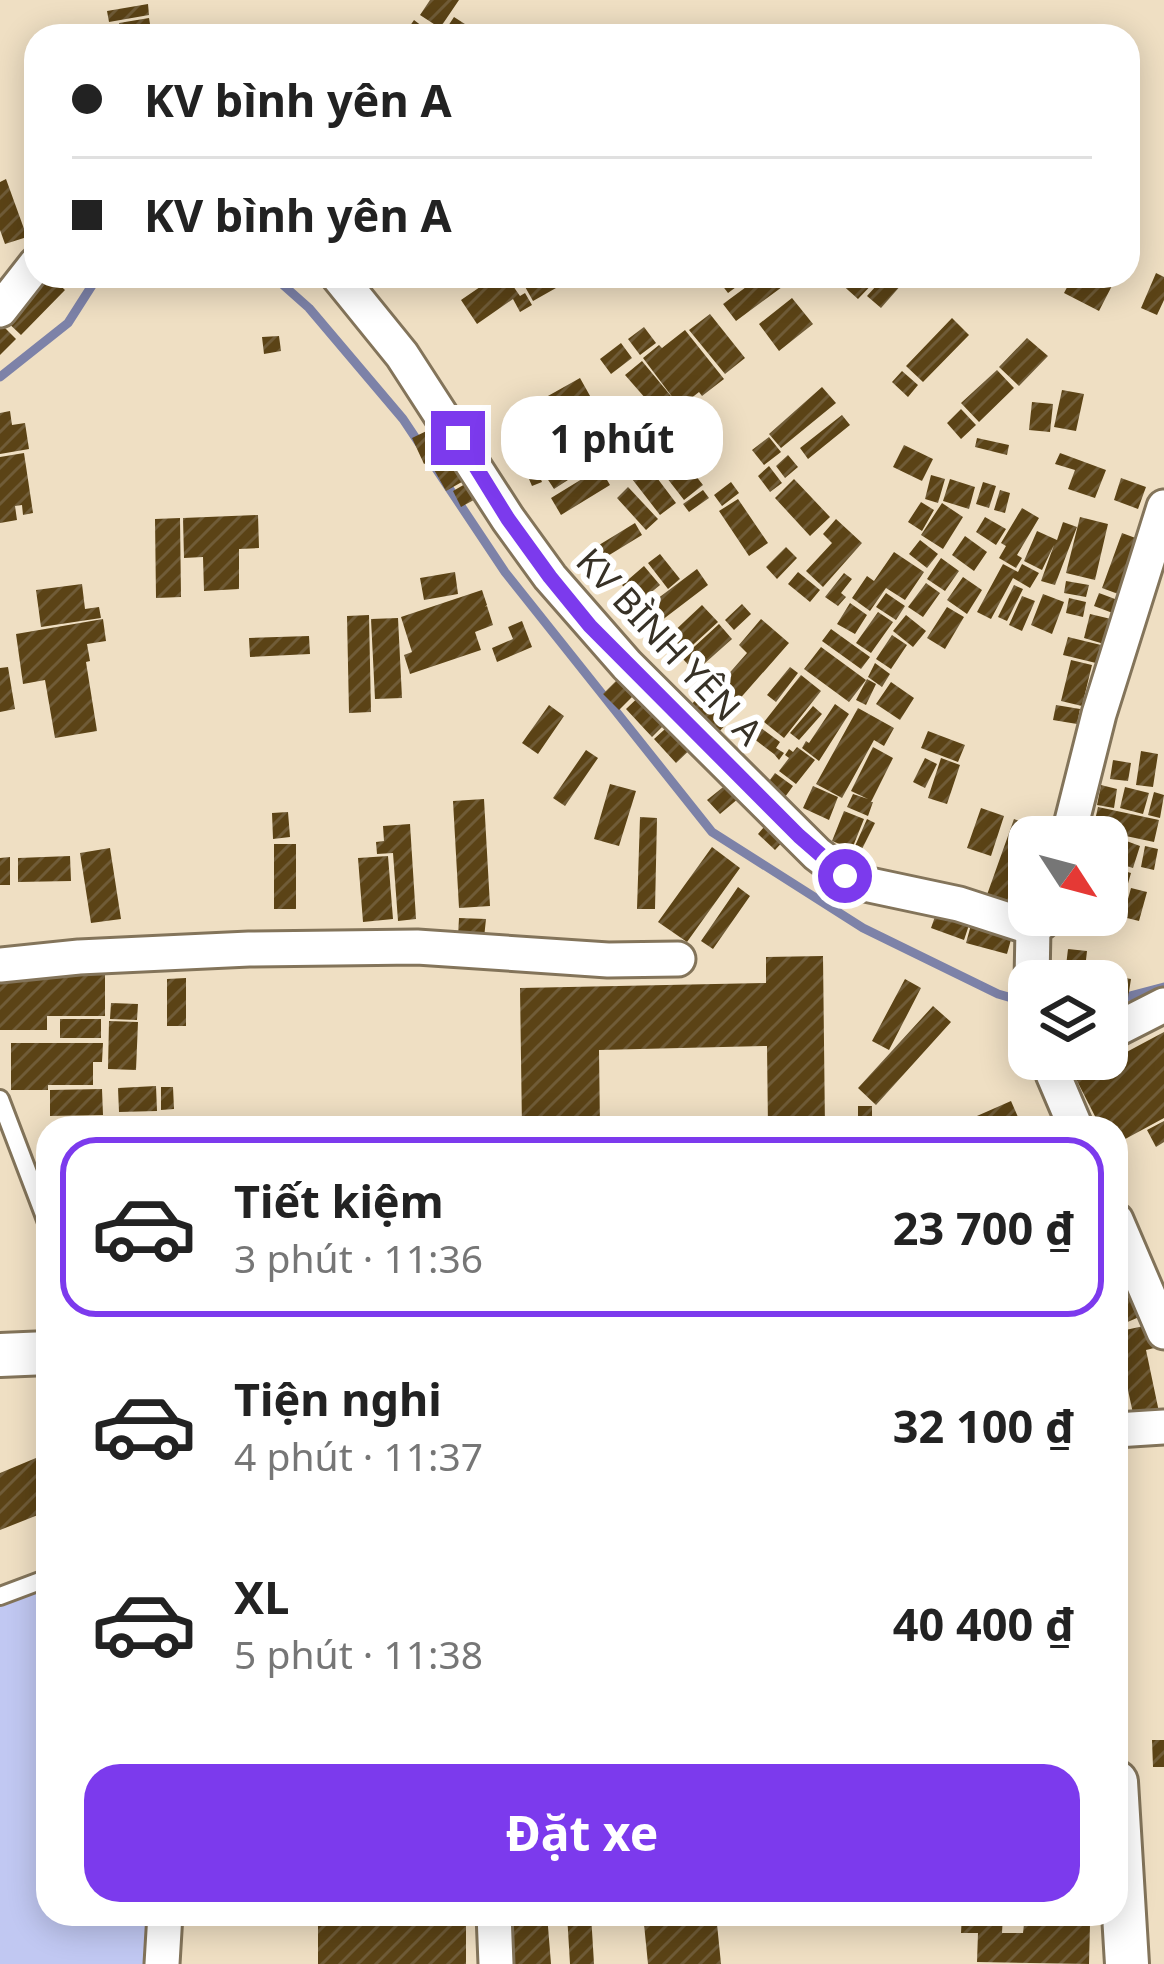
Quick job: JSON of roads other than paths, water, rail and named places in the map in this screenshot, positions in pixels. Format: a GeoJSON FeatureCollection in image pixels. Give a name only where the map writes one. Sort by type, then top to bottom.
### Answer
{"type":"FeatureCollection","features":[{"type":"Feature","properties":{"kind":"street"},"geometry":{"type":"LineString","coordinates":[[0,310],[24,279]]}},
{"type":"Feature","properties":{"kind":"street","name":"KV BÌNH YÊN A"},"geometry":{"type":"LineString","coordinates":[[348,288],[402,356],[508,519],[563,593],[627,664],[808,845],[845,876],[865,884],[1008,915]]}},
{"type":"Feature","properties":{"kind":"street"},"geometry":{"type":"LineString","coordinates":[[1073,816],[1099,714],[1164,507]]}},
{"type":"Feature","properties":{"kind":"street"},"geometry":{"type":"LineString","coordinates":[[0,964],[207,951],[417,947],[608,960],[678,959]]}},
{"type":"Feature","properties":{"kind":"street"},"geometry":{"type":"LineString","coordinates":[[1128,1023],[1164,1005]]}},
{"type":"Feature","properties":{"kind":"street"},"geometry":{"type":"LineString","coordinates":[[1056,1080],[1071,1116]]}},
{"type":"Feature","properties":{"kind":"street"},"geometry":{"type":"LineString","coordinates":[[1128,1248],[1164,1332]]}},
{"type":"Feature","properties":{"kind":"street"},"geometry":{"type":"LineString","coordinates":[[0,1355],[36,1353]]}},
{"type":"Feature","properties":{"kind":"street"},"geometry":{"type":"LineString","coordinates":[[1128,1429],[1164,1427]]}},
{"type":"Feature","properties":{"kind":"street"},"geometry":{"type":"LineString","coordinates":[[162,1964],[164,1926]]}},
{"type":"Feature","properties":{"kind":"street"},"geometry":{"type":"LineString","coordinates":[[494,1926],[496,1964]]}},
{"type":"Feature","properties":{"kind":"street"},"geometry":{"type":"LineString","coordinates":[[1125,1926],[1127,1964]]}},
{"type":"Feature","properties":{"kind":"lane"},"geometry":{"type":"LineString","coordinates":[[0,1099],[36,1194]]}},
{"type":"Feature","properties":{"kind":"lane"},"geometry":{"type":"LineString","coordinates":[[0,1596],[36,1582]]}},
{"type":"Feature","properties":{"kind":"waterway"},"geometry":{"type":"LineString","coordinates":[[0,377],[68,323],[90,288]]}},
{"type":"Feature","properties":{"kind":"waterway"},"geometry":{"type":"LineString","coordinates":[[286,288],[403,419],[505,572],[712,832],[863,928],[1008,997]]}},
{"type":"Feature","properties":{"kind":"waterway"},"geometry":{"type":"LineString","coordinates":[[1128,996],[1164,987]]}}]}
